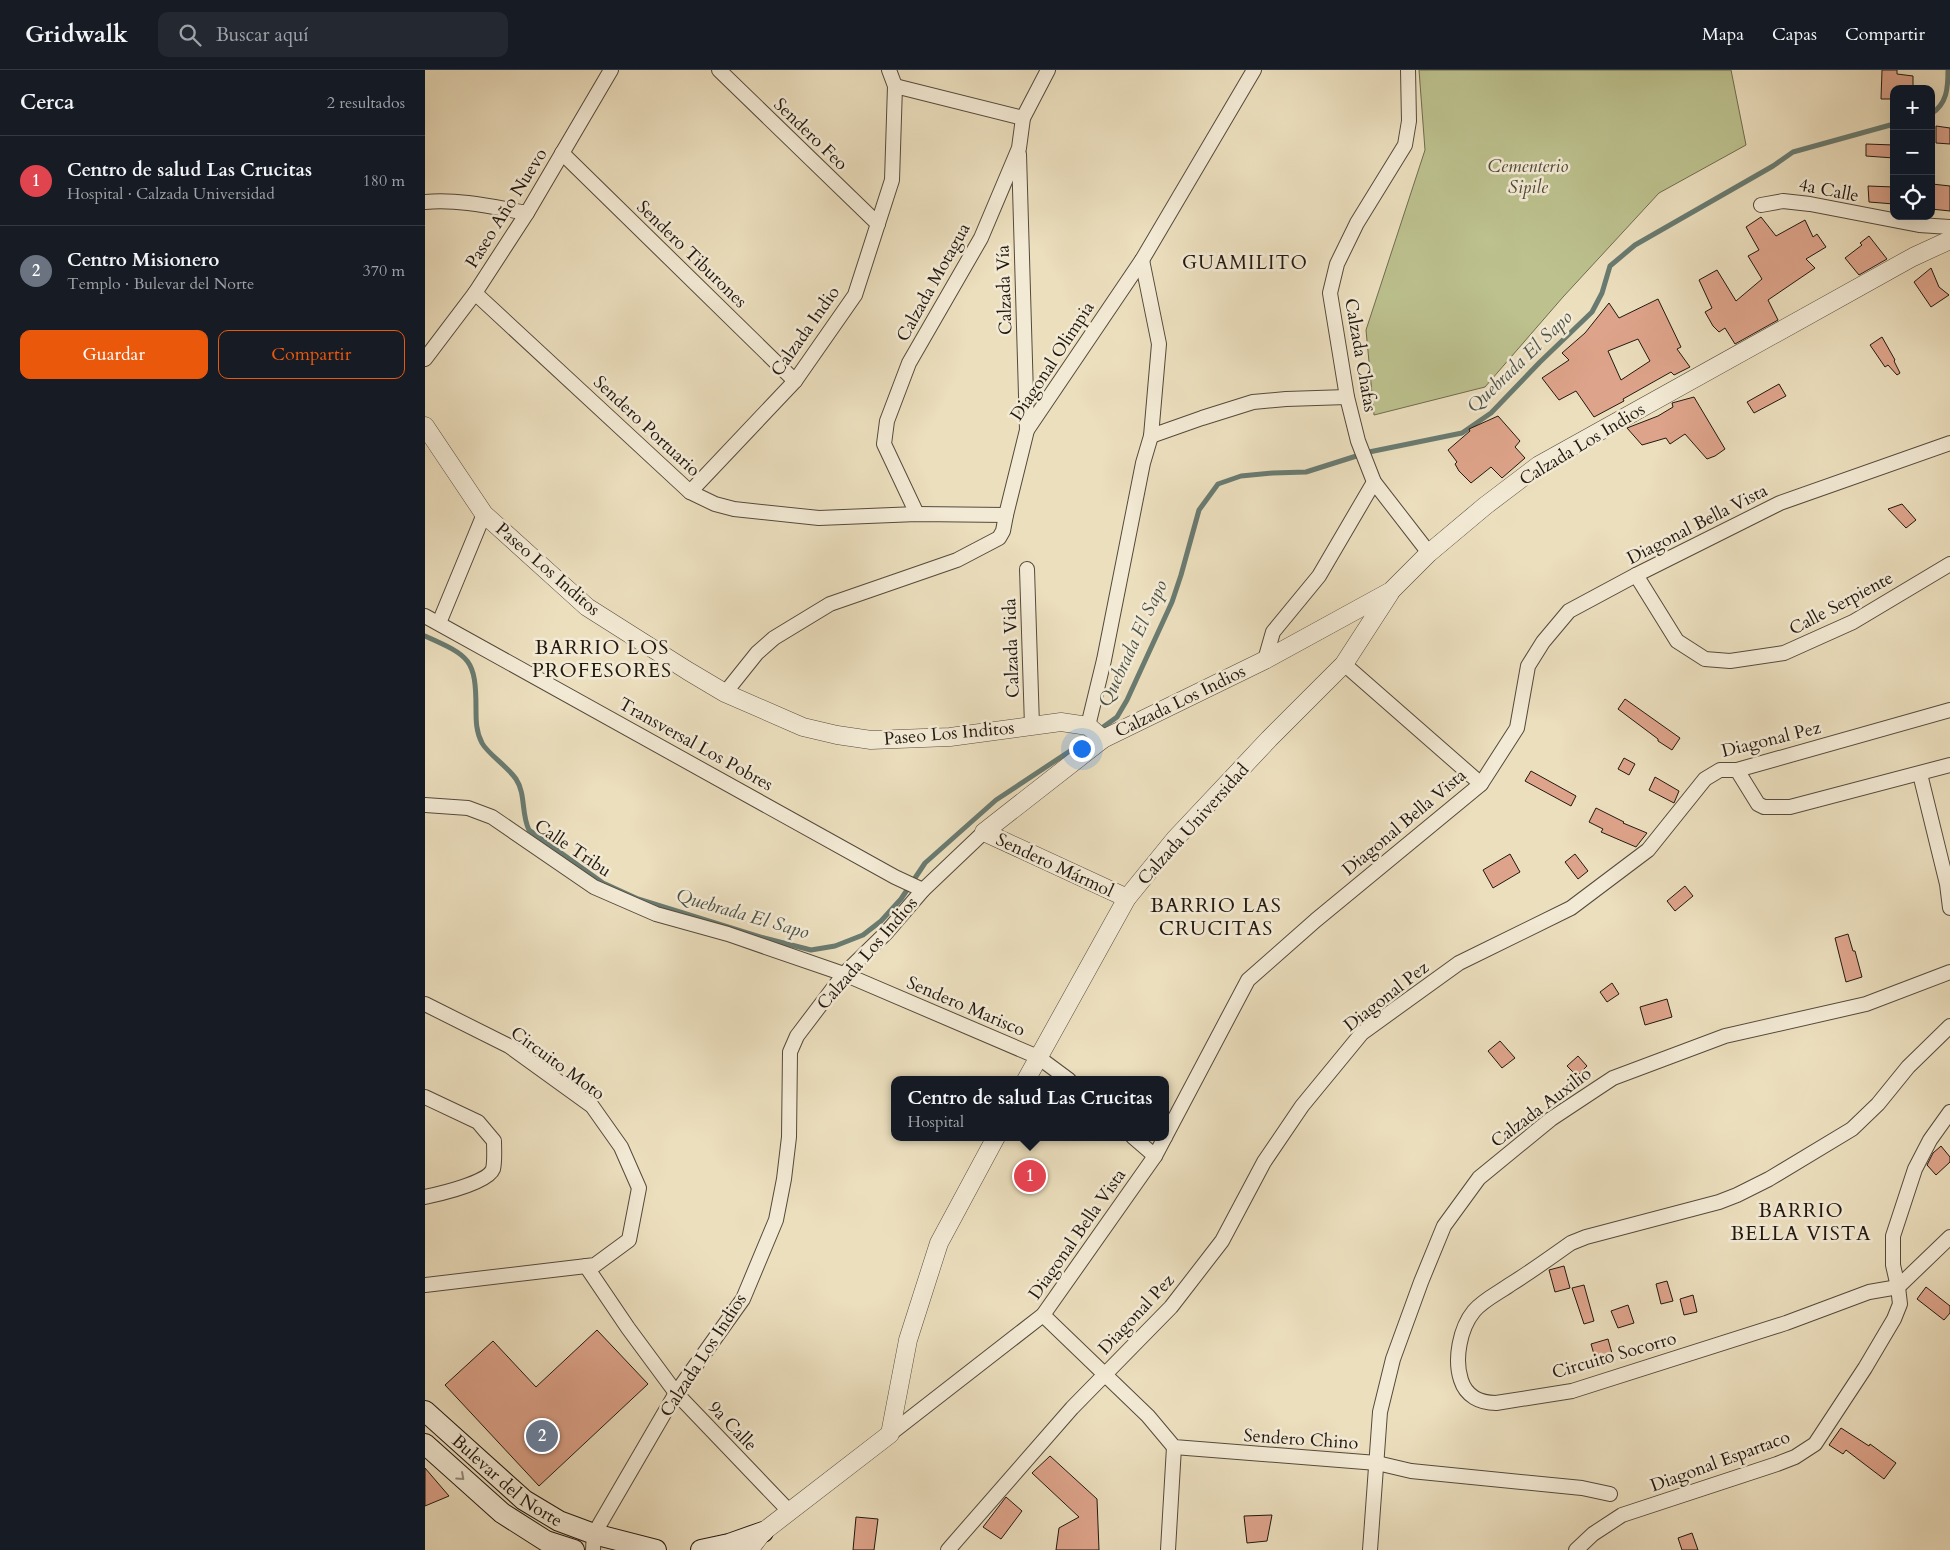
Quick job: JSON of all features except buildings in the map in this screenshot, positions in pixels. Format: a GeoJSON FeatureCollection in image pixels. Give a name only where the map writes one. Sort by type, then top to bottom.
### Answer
{"type":"FeatureCollection","features":[{"type":"Feature","properties":{"kind":"main road","name":"Bulevar del Norte"},"geometry":{"type":"LineString","coordinates":[[426,1414],[524,1500],[593,1542],[656,1550]]}},
{"type":"Feature","properties":{"kind":"main road","name":"Bulevar del Norte"},"geometry":{"type":"LineString","coordinates":[[425,1444],[502,1513],[548,1545],[574,1550]]}},
{"type":"Feature","properties":{"kind":"main road"},"geometry":{"type":"LineString","coordinates":[[701,1550],[729,1544],[763,1532]]}},
{"type":"Feature","properties":{"kind":"street","name":"Paseo Año Nuevo"},"geometry":{"type":"LineString","coordinates":[[425,359],[475,292],[527,213],[611,70]]}},
{"type":"Feature","properties":{"kind":"street","name":"Sendero Feo"},"geometry":{"type":"LineString","coordinates":[[719,70],[878,224]]}},
{"type":"Feature","properties":{"kind":"street","name":"Calzada Indio"},"geometry":{"type":"LineString","coordinates":[[690,492],[795,381],[855,295],[892,180],[895,86],[889,70]]}},
{"type":"Feature","properties":{"kind":"street","name":"Calzada Motagua"},"geometry":{"type":"LineString","coordinates":[[917,514],[884,444],[887,421],[909,364],[981,238],[1019,148],[1023,118],[1047,70]]}},
{"type":"Feature","properties":{"kind":"street","name":"Diagonal Olimpia"},"geometry":{"type":"LineString","coordinates":[[725,693],[757,653],[774,638],[830,604],[957,560],[999,538],[1003,531],[1027,430],[1142,260],[1254,70]]}},
{"type":"Feature","properties":{"kind":"street","name":"Calzada Chafas"},"geometry":{"type":"LineString","coordinates":[[1408,70],[1409,121],[1405,145],[1353,231],[1337,264],[1330,293],[1347,397],[1358,441],[1375,482],[1429,553]]}},
{"type":"Feature","properties":{"kind":"street"},"geometry":{"type":"LineString","coordinates":[[895,86],[1023,118]]}},
{"type":"Feature","properties":{"kind":"street","name":"Calzada Vía"},"geometry":{"type":"LineString","coordinates":[[1019,148],[1027,430]]}},
{"type":"Feature","properties":{"kind":"street","name":"Sendero Tiburones"},"geometry":{"type":"LineString","coordinates":[[562,153],[795,381]]}},
{"type":"Feature","properties":{"kind":"street"},"geometry":{"type":"LineString","coordinates":[[425,202],[447,200],[527,213]]}},
{"type":"Feature","properties":{"kind":"street","name":"4a Calle"},"geometry":{"type":"LineString","coordinates":[[1761,205],[1783,201],[1811,204],[1860,215],[1920,221],[1950,227]]}},
{"type":"Feature","properties":{"kind":"street","name":"Calzada Los Indios"},"geometry":{"type":"LineString","coordinates":[[593,1542],[676,1394],[743,1299],[776,1220],[784,1179],[789,1137],[790,1052],[797,1036],[844,974],[886,932],[919,888],[984,832],[1103,739],[1265,660],[1391,591],[1429,553],[1485,506],[1539,465],[1913,258],[1950,240]]}},
{"type":"Feature","properties":{"kind":"street"},"geometry":{"type":"LineString","coordinates":[[1103,739],[1089,726],[1106,651],[1143,463],[1151,436],[1159,344],[1142,260]]}},
{"type":"Feature","properties":{"kind":"street","name":"Sendero Portuario"},"geometry":{"type":"LineString","coordinates":[[475,292],[690,492],[715,504],[734,509],[819,518],[917,514],[1006,515]]}},
{"type":"Feature","properties":{"kind":"street"},"geometry":{"type":"LineString","coordinates":[[1151,436],[1253,402],[1347,397]]}},
{"type":"Feature","properties":{"kind":"street","name":"Paseo Los Inditos"},"geometry":{"type":"LineString","coordinates":[[425,426],[484,514],[587,607],[688,672],[725,693],[803,727],[871,740],[950,737],[1061,722],[1089,726]]}},
{"type":"Feature","properties":{"kind":"street","name":"Diagonal Bella Vista"},"geometry":{"type":"LineString","coordinates":[[1169,1129],[1244,987],[1252,976],[1316,920],[1481,784],[1517,728],[1528,666],[1543,642],[1569,611],[1636,575],[1780,503],[1950,443]]}},
{"type":"Feature","properties":{"kind":"street"},"geometry":{"type":"LineString","coordinates":[[1265,660],[1273,632],[1319,576],[1375,482]]}},
{"type":"Feature","properties":{"kind":"street"},"geometry":{"type":"LineString","coordinates":[[439,623],[484,514]]}},
{"type":"Feature","properties":{"kind":"street","name":"Calle Serpiente"},"geometry":{"type":"LineString","coordinates":[[1636,575],[1677,641],[1705,659],[1730,662],[1785,653],[1853,622],[1950,564]]}},
{"type":"Feature","properties":{"kind":"street","name":"Calzada Vida"},"geometry":{"type":"LineString","coordinates":[[1027,569],[1032,726]]}},
{"type":"Feature","properties":{"kind":"street","name":"Calzada Universidad"},"geometry":{"type":"LineString","coordinates":[[1028,1076],[1127,898],[1202,811],[1269,739],[1344,664],[1391,591]]}},
{"type":"Feature","properties":{"kind":"street","name":"Transversal Los Pobres"},"geometry":{"type":"LineString","coordinates":[[425,616],[895,877],[919,888]]}},
{"type":"Feature","properties":{"kind":"street"},"geometry":{"type":"LineString","coordinates":[[1344,664],[1481,784]]}},
{"type":"Feature","properties":{"kind":"street","name":"Diagonal Pez"},"geometry":{"type":"LineString","coordinates":[[948,1550],[1072,1408],[1171,1307],[1216,1248],[1264,1162],[1302,1106],[1362,1033],[1459,963],[1571,908],[1648,850],[1705,779],[1720,770],[1737,770],[1950,710]]}},
{"type":"Feature","properties":{"kind":"street"},"geometry":{"type":"LineString","coordinates":[[1737,770],[1758,804],[1764,807],[1790,807],[1950,765]]}},
{"type":"Feature","properties":{"kind":"street"},"geometry":{"type":"LineString","coordinates":[[1920,774],[1947,884],[1950,908]]}},
{"type":"Feature","properties":{"kind":"street","name":"Calle Tribu"},"geometry":{"type":"LineString","coordinates":[[425,806],[469,808],[492,817],[594,887],[656,914],[728,934],[844,974]]}},
{"type":"Feature","properties":{"kind":"street","name":"Sendero Mármol"},"geometry":{"type":"LineString","coordinates":[[984,832],[1127,898]]}},
{"type":"Feature","properties":{"kind":"street","name":"Calzada Auxilio"},"geometry":{"type":"LineString","coordinates":[[1370,1550],[1380,1412],[1393,1360],[1444,1226],[1479,1178],[1551,1119],[1613,1078],[1725,1036],[1866,1004],[1950,972]]}},
{"type":"Feature","properties":{"kind":"street","name":"Sendero Marisco"},"geometry":{"type":"LineString","coordinates":[[844,974],[1038,1057],[1064,1076]]}},
{"type":"Feature","properties":{"kind":"street","name":"Circuito Moto"},"geometry":{"type":"LineString","coordinates":[[425,1004],[509,1046],[592,1106],[621,1147],[639,1188],[629,1240],[595,1264],[425,1285]]}},
{"type":"Feature","properties":{"kind":"street","name":"Circuito Socorro"},"geometry":{"type":"LineString","coordinates":[[1899,1288],[1869,1292],[1786,1322],[1572,1391],[1497,1403],[1486,1403],[1476,1399],[1467,1392],[1459,1374],[1458,1355],[1461,1338],[1474,1311],[1492,1296],[1571,1243],[1586,1237],[1719,1202],[1769,1179],[1852,1129],[1878,1104],[1908,1067],[1950,1026]]}},
{"type":"Feature","properties":{"kind":"street"},"geometry":{"type":"LineString","coordinates":[[425,1098],[478,1122],[494,1141],[493,1169],[487,1177],[444,1193],[425,1197]]}},
{"type":"Feature","properties":{"kind":"street"},"geometry":{"type":"LineString","coordinates":[[1899,1288],[1893,1265],[1893,1236],[1915,1168],[1930,1140],[1950,1112]]}},
{"type":"Feature","properties":{"kind":"street"},"geometry":{"type":"LineString","coordinates":[[749,1550],[763,1532],[890,1434],[907,1340],[939,1244],[993,1141]]}},
{"type":"Feature","properties":{"kind":"street"},"geometry":{"type":"LineString","coordinates":[[1138,1141],[1155,1156]]}},
{"type":"Feature","properties":{"kind":"street","name":"Diagonal Bella Vista"},"geometry":{"type":"LineString","coordinates":[[890,1434],[1043,1315],[1155,1156],[1163,1141]]}},
{"type":"Feature","properties":{"kind":"street"},"geometry":{"type":"LineString","coordinates":[[1899,1288],[1950,1237]]}},
{"type":"Feature","properties":{"kind":"street","name":"9a Calle"},"geometry":{"type":"LineString","coordinates":[[586,1266],[676,1394],[789,1511]]}},
{"type":"Feature","properties":{"kind":"street","name":"Diagonal Espartaco"},"geometry":{"type":"LineString","coordinates":[[1576,1550],[1593,1534],[1621,1515],[1777,1464],[1815,1444],[1865,1368],[1894,1319],[1900,1304],[1899,1288]]}},
{"type":"Feature","properties":{"kind":"street"},"geometry":{"type":"LineString","coordinates":[[1043,1315],[1149,1416],[1174,1447],[1168,1550]]}},
{"type":"Feature","properties":{"kind":"street","name":"Sendero Chino"},"geometry":{"type":"LineString","coordinates":[[1174,1447],[1377,1463],[1411,1471],[1582,1488],[1611,1494]]}},
{"type":"Feature","properties":{"kind":"street"},"geometry":{"type":"LineString","coordinates":[[548,1545],[553,1517]]}},
{"type":"Feature","properties":{"kind":"green space","name":"Cementerio Sipile"},"geometry":{"type":"Polygon","coordinates":[[[1419,70],[1731,70],[1746,145],[1659,193],[1563,297],[1485,387],[1374,415],[1366,330],[1425,150],[1419,70]]]}},
{"type":"Feature","properties":{"kind":"waterway","name":"Quebrada El Sapo"},"geometry":{"type":"LineString","coordinates":[[1935,111],[1943,100],[1947,89],[1948,70]]}},
{"type":"Feature","properties":{"kind":"waterway","name":"Quebrada El Sapo"},"geometry":{"type":"LineString","coordinates":[[425,636],[461,655],[472,669],[476,692],[477,726],[480,739],[488,751],[516,779],[521,791],[529,830],[603,883],[638,899],[764,938],[811,950],[835,946],[863,935],[881,921],[901,899],[925,863],[996,800],[1117,717],[1127,700],[1172,602],[1199,510],[1218,484],[1241,476],[1306,472],[1369,452],[1462,433],[1491,413],[1592,312],[1602,293],[1610,266],[1635,245],[1773,166],[1793,152],[1890,125]]}},
{"type":"Feature","properties":{"kind":"place","name":"Centro de salud Las Crucitas"},"geometry":{"type":"Point","coordinates":[1030,1176]}},
{"type":"Feature","properties":{"kind":"place","name":"Centro Misionero"},"geometry":{"type":"Point","coordinates":[542,1436]}},
{"type":"Feature","properties":{"kind":"district","name":"GUAMILITO"},"geometry":{"type":"Point","coordinates":[1245,262]}},
{"type":"Feature","properties":{"kind":"district","name":"BARRIO LOS PROFESORES"},"geometry":{"type":"Point","coordinates":[602,658]}},
{"type":"Feature","properties":{"kind":"district","name":"BARRIO LAS CRUCITAS"},"geometry":{"type":"Point","coordinates":[1216,916]}},
{"type":"Feature","properties":{"kind":"district","name":"BARRIO BELLA VISTA"},"geometry":{"type":"Point","coordinates":[1801,1222]}}]}
